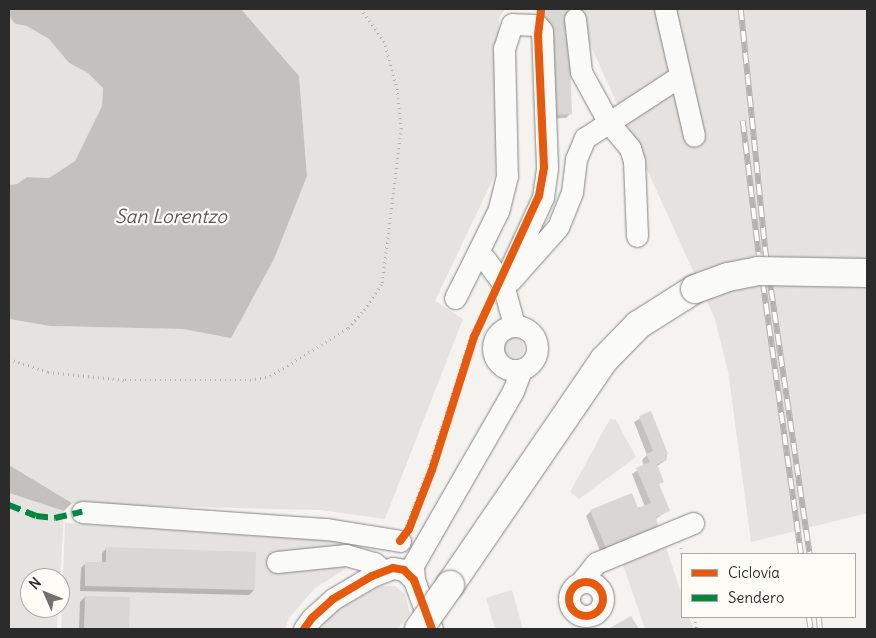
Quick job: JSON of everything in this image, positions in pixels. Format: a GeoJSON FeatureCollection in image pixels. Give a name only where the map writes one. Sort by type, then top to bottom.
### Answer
{"type":"FeatureCollection","features":[{"type":"Feature","properties":{"kind":"main road"},"geometry":{"type":"LineString","coordinates":[[419,629],[604,360],[638,325],[695,289],[728,277],[758,271],[867,273]]}},
{"type":"Feature","properties":{"kind":"street"},"geometry":{"type":"LineString","coordinates":[[665,9],[694,136]]}},
{"type":"Feature","properties":{"kind":"street"},"geometry":{"type":"LineString","coordinates":[[455,298],[498,211],[507,176],[504,48],[512,24],[536,17],[540,167],[536,195],[501,280]]}},
{"type":"Feature","properties":{"kind":"street"},"geometry":{"type":"LineString","coordinates":[[575,19],[581,72],[609,123],[630,148],[634,161],[637,236]]}},
{"type":"Feature","properties":{"kind":"street"},"geometry":{"type":"LineString","coordinates":[[501,280],[519,274],[558,227],[572,192],[580,147],[591,133],[680,76]]}},
{"type":"Feature","properties":{"kind":"street"},"geometry":{"type":"LineString","coordinates":[[477,254],[485,259],[501,280],[514,325]]}},
{"type":"Feature","properties":{"kind":"street"},"geometry":{"type":"LineString","coordinates":[[432,629],[414,580],[413,565],[513,391],[521,370],[533,361],[537,348],[528,329],[514,325],[495,336],[492,351],[499,364],[521,370]]}},
{"type":"Feature","properties":{"kind":"street"},"geometry":{"type":"LineString","coordinates":[[82,512],[327,529],[400,541]]}},
{"type":"Feature","properties":{"kind":"street"},"geometry":{"type":"LineString","coordinates":[[582,622],[569,601],[572,590],[596,563],[694,523]]}},
{"type":"Feature","properties":{"kind":"street"},"geometry":{"type":"LineString","coordinates":[[277,562],[346,555],[374,563],[384,571]]}},
{"type":"Feature","properties":{"kind":"street"},"geometry":{"type":"LineString","coordinates":[[304,629],[312,618],[333,599],[384,571],[404,570],[414,580]]}},
{"type":"Feature","properties":{"kind":"path"},"geometry":{"type":"LineString","coordinates":[[9,359],[48,372],[125,380],[250,380],[270,376],[284,369],[348,328],[382,283],[401,129],[397,90],[384,42],[361,9]]}},
{"type":"Feature","properties":{"kind":"path"},"geometry":{"type":"LineString","coordinates":[[400,541],[409,529],[432,470],[474,337],[501,280]]}},
{"type":"Feature","properties":{"kind":"shaded area"},"geometry":{"type":"Polygon","coordinates":[[[241,9],[505,9],[499,18],[495,175],[435,301],[463,319],[385,519],[320,510],[74,504],[9,465],[9,319],[50,326],[183,329],[231,337],[307,176],[299,76],[241,9]]]}},
{"type":"Feature","properties":{"kind":"shaded area"},"geometry":{"type":"Polygon","coordinates":[[[574,9],[867,9],[867,513],[751,542],[728,371],[715,319],[574,9]]]}},
{"type":"Feature","properties":{"kind":"shaded area"},"geometry":{"type":"Polygon","coordinates":[[[9,16],[15,24],[27,26],[49,39],[69,63],[88,73],[103,88],[102,106],[75,161],[49,178],[27,177],[17,184],[9,185],[9,16]]]}},
{"type":"Feature","properties":{"kind":"shaded area"},"geometry":{"type":"Polygon","coordinates":[[[514,338],[521,341],[524,348],[521,355],[514,358],[507,355],[504,348],[507,341],[514,338]]]}},
{"type":"Feature","properties":{"kind":"shaded area"},"geometry":{"type":"Polygon","coordinates":[[[610,419],[616,420],[636,457],[579,499],[570,492],[610,419]]]}},
{"type":"Feature","properties":{"kind":"shaded area"},"geometry":{"type":"Polygon","coordinates":[[[9,493],[64,511],[61,568],[20,568],[20,618],[58,618],[57,629],[9,629],[9,493]]]}},
{"type":"Feature","properties":{"kind":"shaded area"},"geometry":{"type":"Polygon","coordinates":[[[65,523],[342,540],[345,569],[314,589],[289,618],[285,629],[61,629],[61,618],[70,618],[70,568],[63,568],[65,523]]]}},
{"type":"Feature","properties":{"kind":"shaded area"},"geometry":{"type":"Polygon","coordinates":[[[666,547],[681,593],[681,618],[689,618],[694,629],[645,629],[622,562],[666,547]]]}},
{"type":"Feature","properties":{"kind":"shaded area"},"geometry":{"type":"Polygon","coordinates":[[[379,586],[395,586],[405,594],[410,613],[398,629],[321,629],[331,613],[379,586]]]}},
{"type":"Feature","properties":{"kind":"shaded area"},"geometry":{"type":"Polygon","coordinates":[[[512,590],[523,629],[495,629],[486,598],[512,590]]]}},
{"type":"Feature","properties":{"kind":"water","name":"San Lorentzo"},"geometry":{"type":"Polygon","coordinates":[[[9,9],[241,9],[299,76],[307,176],[274,259],[231,338],[183,329],[50,326],[9,319],[9,185],[17,184],[27,177],[49,178],[75,161],[102,106],[103,88],[88,73],[69,63],[49,39],[27,26],[15,24],[9,16],[9,9]]]}},
{"type":"Feature","properties":{"kind":"water"},"geometry":{"type":"Polygon","coordinates":[[[9,465],[72,503],[64,511],[9,493],[9,465]]]}},
{"type":"Feature","properties":{"kind":"building"},"geometry":{"type":"Polygon","coordinates":[[[544,9],[568,9],[572,114],[549,115],[544,9]]]}},
{"type":"Feature","properties":{"kind":"building"},"geometry":{"type":"Polygon","coordinates":[[[651,411],[668,454],[665,455],[667,460],[657,464],[664,482],[659,484],[670,511],[656,517],[659,530],[608,553],[590,510],[632,493],[638,508],[651,503],[636,468],[650,462],[646,454],[653,451],[639,416],[651,411]]]}},
{"type":"Feature","properties":{"kind":"building"},"geometry":{"type":"Polygon","coordinates":[[[106,547],[256,552],[255,590],[85,586],[85,562],[106,562],[106,547]]]}},
{"type":"Feature","properties":{"kind":"building"},"geometry":{"type":"Polygon","coordinates":[[[85,596],[130,597],[129,629],[84,629],[85,596]]]}},
{"type":"Feature","properties":{"kind":"building"},"geometry":{"type":"Polygon","coordinates":[[[631,616],[639,629],[608,629],[631,616]]]}},
{"type":"Feature","properties":{"kind":"railway"},"geometry":{"type":"LineString","coordinates":[[741,9],[765,247],[810,553]]}},
{"type":"Feature","properties":{"kind":"railway"},"geometry":{"type":"LineString","coordinates":[[743,121],[759,255]]}},
{"type":"Feature","properties":{"kind":"railway"},"geometry":{"type":"LineString","coordinates":[[763,282],[801,553]]}},
{"type":"Feature","properties":{"kind":"railway"},"geometry":{"type":"LineString","coordinates":[[809,618],[811,629]]}},
{"type":"Feature","properties":{"kind":"railway"},"geometry":{"type":"LineString","coordinates":[[819,618],[820,629]]}},
{"type":"Feature","properties":{"kind":"marked path"},"geometry":{"type":"LineString","coordinates":[[9,505],[36,516],[55,518],[82,512]]}},
{"type":"Feature","properties":{"kind":"cycle path"},"geometry":{"type":"LineString","coordinates":[[400,541],[409,529],[432,470],[474,337],[539,196],[544,167],[538,35],[541,9]]}},
{"type":"Feature","properties":{"kind":"cycle path"},"geometry":{"type":"LineString","coordinates":[[304,629],[312,618],[333,599],[372,576],[393,568],[404,570],[414,580],[432,629]]}},
{"type":"Feature","properties":{"kind":"cycle path"},"geometry":{"type":"LineString","coordinates":[[586,582],[598,587],[603,599],[598,611],[586,616],[574,611],[569,599],[574,587],[586,582]]}}]}
